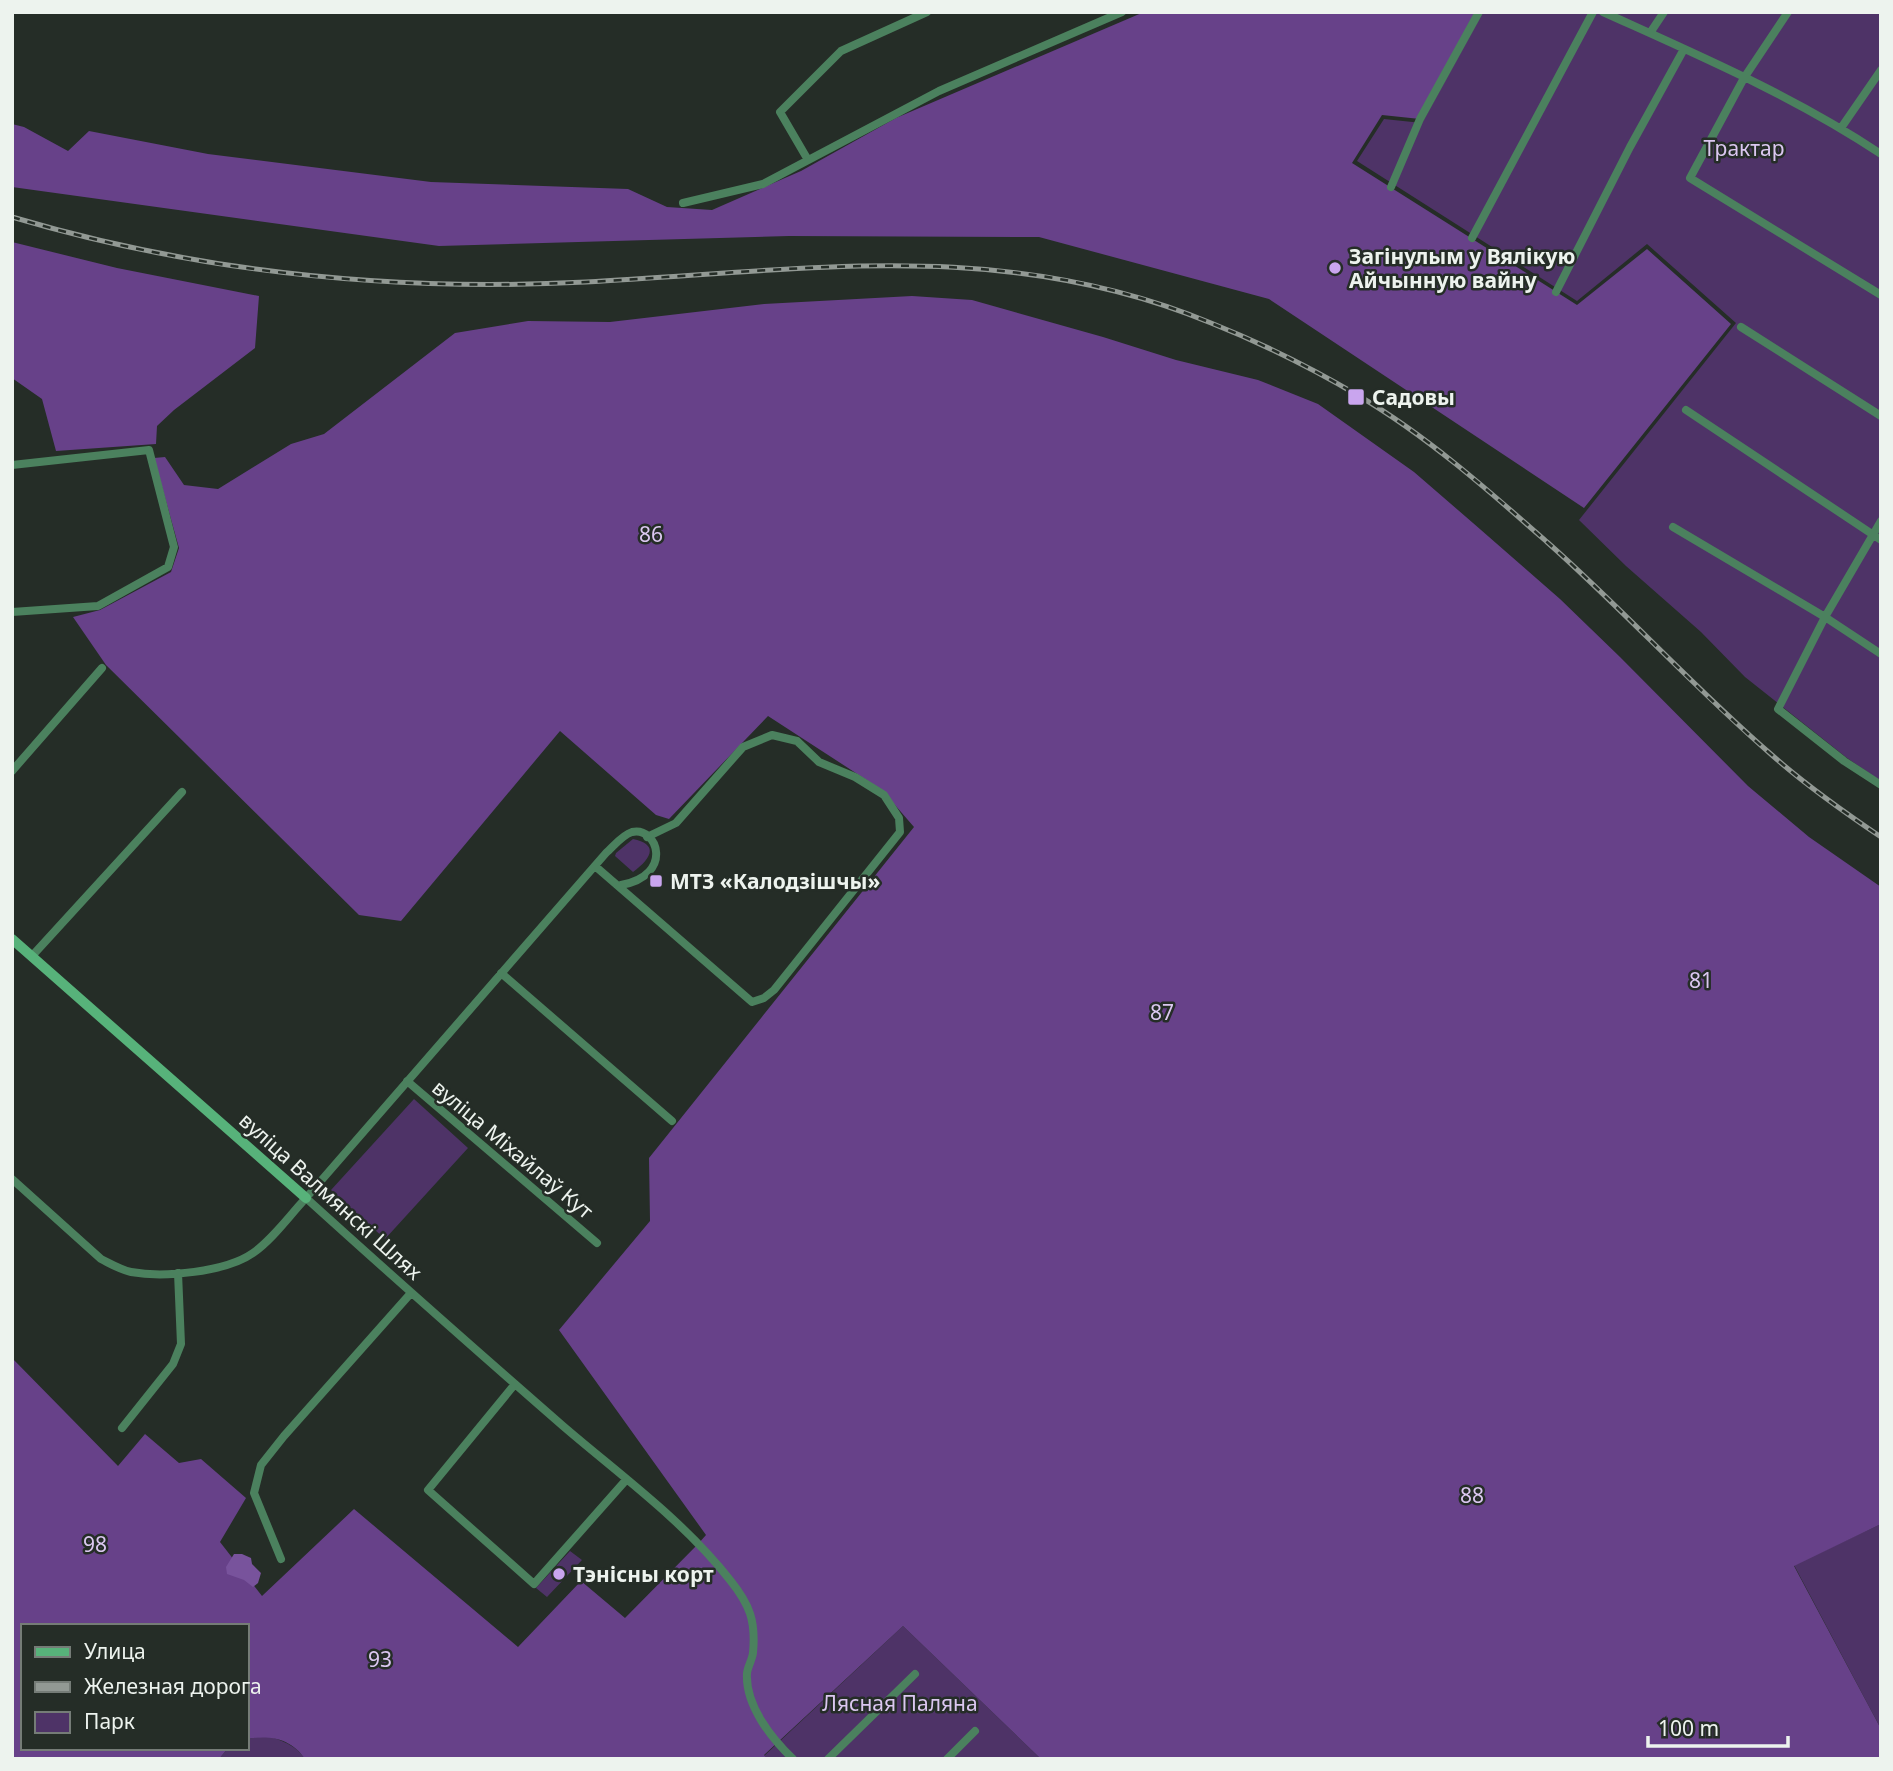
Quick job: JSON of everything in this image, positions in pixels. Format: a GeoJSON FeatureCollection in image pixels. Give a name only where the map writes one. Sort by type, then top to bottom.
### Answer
{"type":"FeatureCollection","features":[{"type":"Feature","properties":{"kind":"street"},"geometry":{"type":"LineString","coordinates":[[808,160],[780,113],[841,51],[927,12]]}},
{"type":"Feature","properties":{"kind":"street"},"geometry":{"type":"LineString","coordinates":[[683,203],[763,184],[939,91],[1122,12]]}},
{"type":"Feature","properties":{"kind":"street"},"geometry":{"type":"LineString","coordinates":[[1391,187],[1420,119],[1479,12]]}},
{"type":"Feature","properties":{"kind":"street"},"geometry":{"type":"LineString","coordinates":[[1472,238],[1593,12]]}},
{"type":"Feature","properties":{"kind":"street"},"geometry":{"type":"LineString","coordinates":[[1603,12],[1744,78],[1841,128],[1881,154]]}},
{"type":"Feature","properties":{"kind":"street"},"geometry":{"type":"LineString","coordinates":[[1650,33],[1664,12]]}},
{"type":"Feature","properties":{"kind":"street"},"geometry":{"type":"LineString","coordinates":[[1788,12],[1744,78],[1689,178],[1881,295]]}},
{"type":"Feature","properties":{"kind":"street"},"geometry":{"type":"LineString","coordinates":[[1556,292],[1630,147],[1684,49]]}},
{"type":"Feature","properties":{"kind":"street"},"geometry":{"type":"LineString","coordinates":[[1841,128],[1881,70]]}},
{"type":"Feature","properties":{"kind":"street"},"geometry":{"type":"LineString","coordinates":[[1741,327],[1881,416]]}},
{"type":"Feature","properties":{"kind":"street"},"geometry":{"type":"LineString","coordinates":[[1686,410],[1877,537]]}},
{"type":"Feature","properties":{"kind":"street"},"geometry":{"type":"LineString","coordinates":[[12,465],[149,450],[174,547],[168,567],[98,606],[12,612]]}},
{"type":"Feature","properties":{"kind":"street"},"geometry":{"type":"LineString","coordinates":[[1881,521],[1877,537],[1825,617],[1778,709],[1844,761],[1881,785]]}},
{"type":"Feature","properties":{"kind":"street"},"geometry":{"type":"LineString","coordinates":[[1673,527],[1825,617],[1881,654]]}},
{"type":"Feature","properties":{"kind":"street"},"geometry":{"type":"LineString","coordinates":[[12,771],[102,668]]}},
{"type":"Feature","properties":{"kind":"street","name":"вуліца Міхайлаў Кут"},"geometry":{"type":"LineString","coordinates":[[12,1179],[102,1259],[132,1272],[178,1273],[215,1269],[240,1261],[256,1251],[306,1198],[595,866],[632,832],[647,837],[676,823],[743,747],[772,735],[797,741],[819,762],[855,777],[884,796],[898,818],[900,832],[774,990],[764,999],[752,1002],[621,886]]}},
{"type":"Feature","properties":{"kind":"street"},"geometry":{"type":"LineString","coordinates":[[32,957],[182,792]]}},
{"type":"Feature","properties":{"kind":"street"},"geometry":{"type":"LineString","coordinates":[[595,866],[621,886],[638,881],[652,870],[657,852],[647,837]]}},
{"type":"Feature","properties":{"kind":"street","name":"вуліца Валмянскі Шлях"},"geometry":{"type":"LineString","coordinates":[[12,939],[411,1293],[666,1514],[713,1560],[748,1604],[753,1620],[753,1654],[747,1672],[754,1710],[793,1759]]}},
{"type":"Feature","properties":{"kind":"street"},"geometry":{"type":"LineString","coordinates":[[501,973],[672,1121]]}},
{"type":"Feature","properties":{"kind":"street","name":"вуліца Міхайлаў Кут"},"geometry":{"type":"LineString","coordinates":[[407,1081],[597,1243]]}},
{"type":"Feature","properties":{"kind":"street"},"geometry":{"type":"LineString","coordinates":[[122,1428],[173,1364],[181,1344],[178,1273]]}},
{"type":"Feature","properties":{"kind":"street"},"geometry":{"type":"LineString","coordinates":[[281,1559],[254,1493],[261,1465],[411,1293]]}},
{"type":"Feature","properties":{"kind":"street"},"geometry":{"type":"LineString","coordinates":[[515,1384],[428,1490],[534,1584],[626,1480]]}},
{"type":"Feature","properties":{"kind":"street"},"geometry":{"type":"LineString","coordinates":[[828,1759],[915,1674]]}},
{"type":"Feature","properties":{"kind":"street"},"geometry":{"type":"LineString","coordinates":[[947,1759],[975,1731]]}},
{"type":"Feature","properties":{"kind":"green space"},"geometry":{"type":"Polygon","coordinates":[[[1144,12],[1479,12],[1420,119],[1382,115],[1352,163],[1577,305],[1647,249],[1731,324],[1584,508],[1269,299],[1039,237],[789,236],[439,246],[12,187],[12,124],[24,127],[68,151],[89,131],[208,154],[431,182],[628,189],[667,207],[712,210],[801,171],[896,118],[1144,12]]]}},
{"type":"Feature","properties":{"kind":"green space","name":"Трактар"},"geometry":{"type":"Polygon","coordinates":[[[1483,12],[1881,12],[1881,781],[1847,758],[1745,677],[1701,632],[1626,566],[1579,520],[1736,323],[1647,244],[1577,301],[1357,161],[1384,119],[1422,123],[1483,12]]]}},
{"type":"Feature","properties":{"kind":"green space"},"geometry":{"type":"Polygon","coordinates":[[[12,242],[117,268],[259,296],[255,348],[157,426],[156,444],[56,451],[42,399],[12,378],[12,242]]]}},
{"type":"Feature","properties":{"kind":"green space"},"geometry":{"type":"Polygon","coordinates":[[[912,296],[972,300],[1176,360],[1258,380],[1318,404],[1414,472],[1560,599],[1748,786],[1809,837],[1881,887],[1881,1524],[1794,1566],[1881,1729],[1881,1759],[1041,1759],[903,1626],[764,1755],[767,1759],[305,1759],[286,1742],[263,1737],[248,1739],[248,1624],[21,1624],[21,1750],[226,1750],[219,1759],[12,1759],[12,1358],[118,1466],[145,1434],[179,1463],[201,1459],[246,1498],[220,1542],[262,1596],[354,1509],[518,1647],[581,1581],[625,1618],[706,1535],[559,1330],[650,1221],[649,1158],[914,827],[882,790],[768,716],[669,819],[656,815],[560,731],[401,921],[359,915],[106,665],[73,617],[100,610],[171,572],[179,548],[154,458],[165,457],[184,485],[218,489],[291,444],[324,434],[455,333],[528,321],[610,322],[764,304],[912,296]]]}},
{"type":"Feature","properties":{"kind":"green space"},"geometry":{"type":"Polygon","coordinates":[[[633,839],[647,845],[650,853],[644,863],[633,872],[615,856],[633,839]]]}},
{"type":"Feature","properties":{"kind":"green space"},"geometry":{"type":"Polygon","coordinates":[[[414,1099],[468,1148],[385,1239],[331,1190],[414,1099]]]}},
{"type":"Feature","properties":{"kind":"green space"},"geometry":{"type":"Polygon","coordinates":[[[1881,1524],[1881,1729],[1794,1565],[1881,1524]]]}},
{"type":"Feature","properties":{"kind":"green space","name":"Тэнісны корт"},"geometry":{"type":"Polygon","coordinates":[[[570,1551],[582,1560],[547,1597],[536,1588],[570,1551]]]}},
{"type":"Feature","properties":{"kind":"green space","name":"Лясная Паляна"},"geometry":{"type":"Polygon","coordinates":[[[903,1626],[1041,1759],[767,1759],[764,1756],[903,1626]]]}},
{"type":"Feature","properties":{"kind":"green space"},"geometry":{"type":"Polygon","coordinates":[[[266,1736],[277,1739],[298,1750],[305,1759],[219,1759],[226,1750],[248,1750],[248,1739],[266,1736]]]}},
{"type":"Feature","properties":{"kind":"shaded area"},"geometry":{"type":"Polygon","coordinates":[[[234,1554],[251,1558],[252,1564],[261,1573],[258,1583],[253,1587],[244,1580],[227,1574],[226,1567],[234,1554]]]}},
{"type":"Feature","properties":{"kind":"railway"},"geometry":{"type":"LineString","coordinates":[[12,217],[83,236],[225,265],[368,281],[440,284],[586,282],[824,267],[901,266],[978,269],[1056,278],[1133,296],[1211,323],[1286,356],[1359,396],[1409,428],[1547,542],[1715,704],[1773,756],[1881,837]]}},
{"type":"Feature","properties":{"kind":"place","name":"Загінулым у Вялікую Айчынную вайну"},"geometry":{"type":"Point","coordinates":[1335,268]}},
{"type":"Feature","properties":{"kind":"place","name":"Садовы"},"geometry":{"type":"Point","coordinates":[1356,397]}},
{"type":"Feature","properties":{"kind":"place","name":"МТЗ «Калодзішчы»"},"geometry":{"type":"Point","coordinates":[656,881]}},
{"type":"Feature","properties":{"kind":"place","name":"Тэнісны корт"},"geometry":{"type":"Point","coordinates":[559,1574]}},
{"type":"Feature","properties":{"kind":"park label","name":"86"},"geometry":{"type":"Point","coordinates":[651,534]}},
{"type":"Feature","properties":{"kind":"park label","name":"81"},"geometry":{"type":"Point","coordinates":[1701,980]}},
{"type":"Feature","properties":{"kind":"park label","name":"87"},"geometry":{"type":"Point","coordinates":[1162,1012]}},
{"type":"Feature","properties":{"kind":"park label","name":"88"},"geometry":{"type":"Point","coordinates":[1472,1495]}},
{"type":"Feature","properties":{"kind":"park label","name":"98"},"geometry":{"type":"Point","coordinates":[95,1544]}},
{"type":"Feature","properties":{"kind":"park label","name":"93"},"geometry":{"type":"Point","coordinates":[380,1659]}}]}
